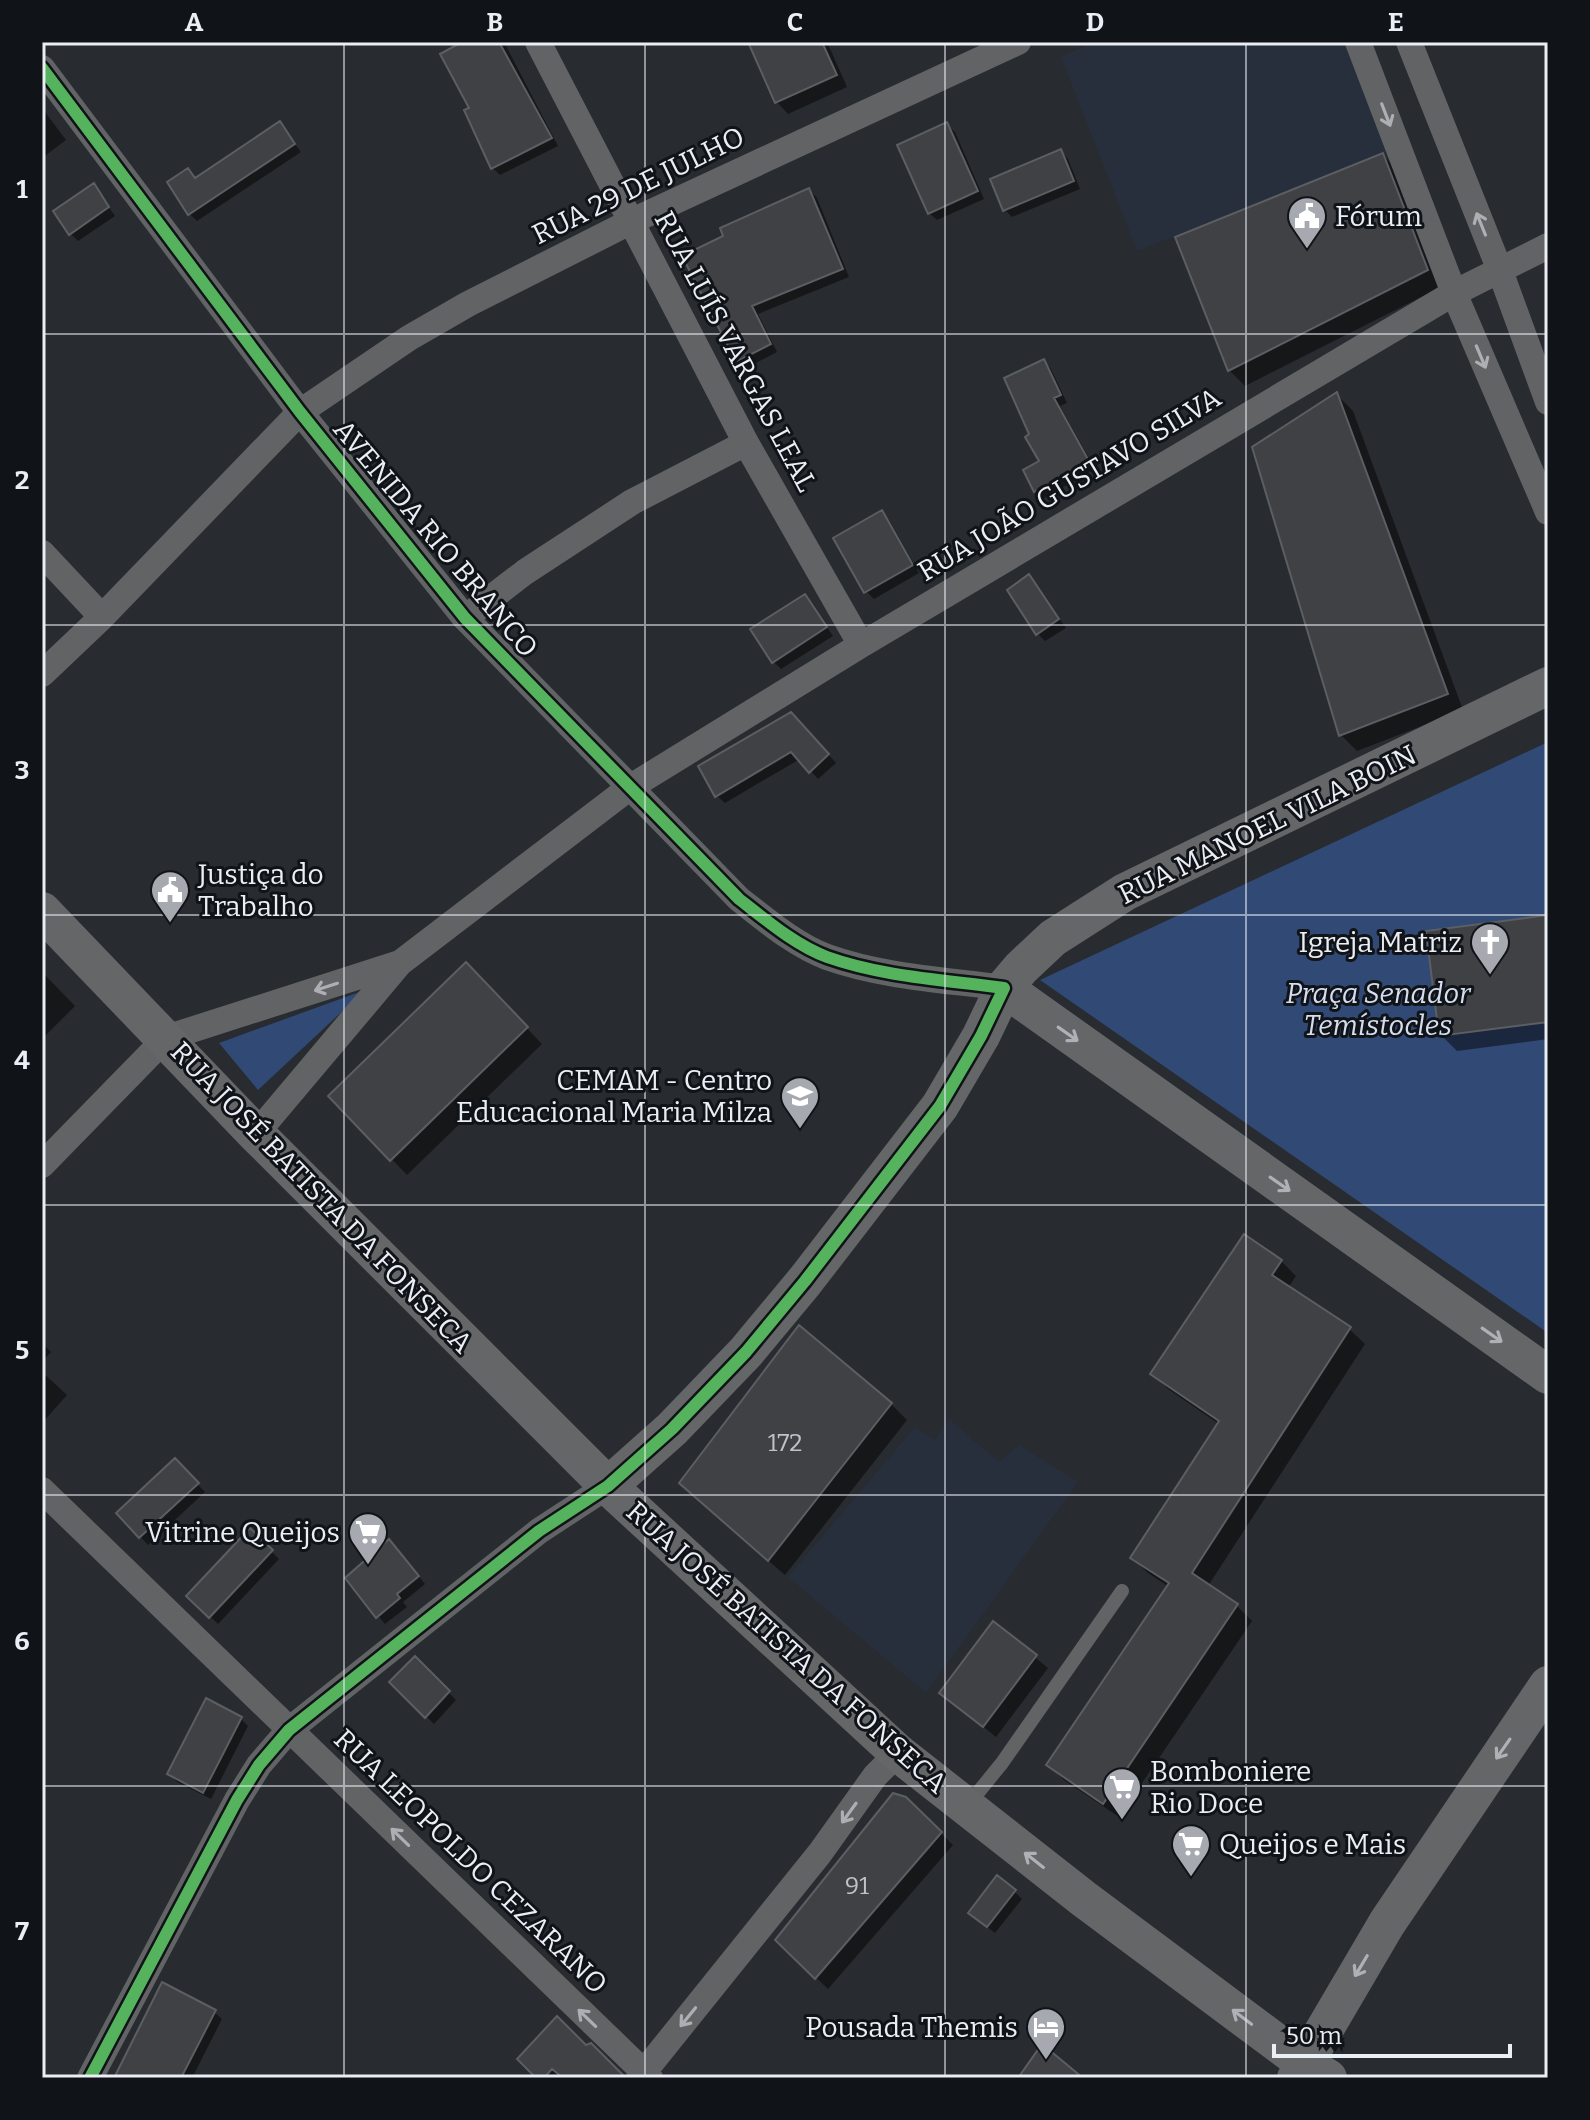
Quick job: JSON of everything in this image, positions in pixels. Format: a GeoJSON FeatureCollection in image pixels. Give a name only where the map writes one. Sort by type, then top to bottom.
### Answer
{"type":"FeatureCollection","features":[{"type":"Feature","properties":{"kind":"street","name":"RUA LUÍS VARGAS LEAL"},"geometry":{"type":"LineString","coordinates":[[538,42],[746,443],[861,645]]}},
{"type":"Feature","properties":{"kind":"street","name":"RUA 29 DE JULHO"},"geometry":{"type":"LineString","coordinates":[[42,674],[102,617],[300,412],[409,338],[456,310],[630,222],[1018,42]]}},
{"type":"Feature","properties":{"kind":"street"},"geometry":{"type":"LineString","coordinates":[[1358,42],[1454,293],[1548,512]]}},
{"type":"Feature","properties":{"kind":"street"},"geometry":{"type":"LineString","coordinates":[[1409,42],[1499,268],[1548,402]]}},
{"type":"Feature","properties":{"kind":"street","name":"AVENIDA RIO BRANCO"},"geometry":{"type":"LineString","coordinates":[[42,68],[300,412],[465,618],[739,899],[784,933],[826,956],[886,971],[1004,988]]}},
{"type":"Feature","properties":{"kind":"street","name":"RUA JOÃO GUSTAVO SILVA"},"geometry":{"type":"LineString","coordinates":[[400,963],[629,788],[861,645],[1454,293],[1548,246]]}},
{"type":"Feature","properties":{"kind":"street"},"geometry":{"type":"LineString","coordinates":[[465,618],[525,572],[632,502],[746,443]]}},
{"type":"Feature","properties":{"kind":"street"},"geometry":{"type":"LineString","coordinates":[[42,553],[102,617]]}},
{"type":"Feature","properties":{"kind":"street","name":"RUA MANOEL VILA BOIN"},"geometry":{"type":"LineString","coordinates":[[608,1486],[672,1429],[746,1352],[805,1281],[940,1106],[981,1036],[1004,988],[1053,938],[1125,892],[1548,686]]}},
{"type":"Feature","properties":{"kind":"street","name":"RUA JOSÉ BATISTA DA FONSECA"},"geometry":{"type":"LineString","coordinates":[[42,911],[256,1134],[608,1486],[898,1753],[1309,2073]]}},
{"type":"Feature","properties":{"kind":"street"},"geometry":{"type":"LineString","coordinates":[[42,1165],[166,1038],[400,963]]}},
{"type":"Feature","properties":{"kind":"street"},"geometry":{"type":"LineString","coordinates":[[256,1134],[400,963]]}},
{"type":"Feature","properties":{"kind":"street"},"geometry":{"type":"LineString","coordinates":[[1004,988],[1548,1375]]}},
{"type":"Feature","properties":{"kind":"street"},"geometry":{"type":"LineString","coordinates":[[90,2078],[237,1800],[259,1765],[289,1730],[446,1602],[539,1531],[608,1486]]}},
{"type":"Feature","properties":{"kind":"street","name":"RUA LEOPOLDO CEZARANO"},"geometry":{"type":"LineString","coordinates":[[42,1490],[644,2076]]}},
{"type":"Feature","properties":{"kind":"street"},"geometry":{"type":"LineString","coordinates":[[1309,2073],[1387,1923],[1548,1685]]}},
{"type":"Feature","properties":{"kind":"street"},"geometry":{"type":"LineString","coordinates":[[644,2076],[820,1853],[875,1776],[898,1753]]}},
{"type":"Feature","properties":{"kind":"lane"},"geometry":{"type":"LineString","coordinates":[[967,1807],[1002,1763],[1122,1591]]}},
{"type":"Feature","properties":{"kind":"shaded area"},"geometry":{"type":"Polygon","coordinates":[[[1094,42],[1347,42],[1391,150],[1137,251],[1061,57],[1094,42]]]}},
{"type":"Feature","properties":{"kind":"shaded area"},"geometry":{"type":"Polygon","coordinates":[[[949,1419],[999,1462],[1019,1445],[1078,1482],[926,1693],[788,1577],[915,1427],[935,1440],[949,1419]]]}},
{"type":"Feature","properties":{"kind":"green space","name":"Praça Senador Temístocles"},"geometry":{"type":"Polygon","coordinates":[[[1548,742],[1548,1333],[1040,980],[1548,742]]]}},
{"type":"Feature","properties":{"kind":"green space"},"geometry":{"type":"Polygon","coordinates":[[[365,990],[258,1090],[219,1043],[365,990]]]}},
{"type":"Feature","properties":{"kind":"building"},"geometry":{"type":"Polygon","coordinates":[[[462,42],[499,42],[552,138],[491,169],[464,110],[469,108],[440,54],[462,42]]]}},
{"type":"Feature","properties":{"kind":"building"},"geometry":{"type":"Polygon","coordinates":[[[748,42],[822,42],[837,75],[775,103],[748,42]]]}},
{"type":"Feature","properties":{"kind":"building"},"geometry":{"type":"Polygon","coordinates":[[[280,121],[295,144],[188,215],[167,182],[188,168],[195,178],[280,121]]]}},
{"type":"Feature","properties":{"kind":"building"},"geometry":{"type":"Polygon","coordinates":[[[947,122],[978,191],[928,214],[897,145],[947,122]]]}},
{"type":"Feature","properties":{"kind":"building"},"geometry":{"type":"Polygon","coordinates":[[[1061,149],[1074,181],[1003,211],[990,179],[1061,149]]]}},
{"type":"Feature","properties":{"kind":"building","name":"Fórum"},"geometry":{"type":"Polygon","coordinates":[[[1383,153],[1428,270],[1228,371],[1175,237],[1383,153]]]}},
{"type":"Feature","properties":{"kind":"building"},"geometry":{"type":"Polygon","coordinates":[[[94,183],[109,207],[69,235],[53,211],[94,183]]]}},
{"type":"Feature","properties":{"kind":"building"},"geometry":{"type":"Polygon","coordinates":[[[809,188],[843,269],[752,306],[771,344],[736,362],[682,256],[723,236],[720,228],[809,188]]]}},
{"type":"Feature","properties":{"kind":"building"},"geometry":{"type":"Polygon","coordinates":[[[1044,359],[1061,395],[1054,398],[1089,461],[1034,492],[1023,470],[1039,461],[1025,437],[1029,434],[1004,378],[1044,359]]]}},
{"type":"Feature","properties":{"kind":"building"},"geometry":{"type":"Polygon","coordinates":[[[1337,392],[1448,694],[1339,736],[1252,447],[1337,392]]]}},
{"type":"Feature","properties":{"kind":"building"},"geometry":{"type":"Polygon","coordinates":[[[882,510],[913,565],[864,593],[833,538],[882,510]]]}},
{"type":"Feature","properties":{"kind":"building"},"geometry":{"type":"Polygon","coordinates":[[[1029,574],[1059,619],[1036,635],[1007,590],[1029,574]]]}},
{"type":"Feature","properties":{"kind":"building"},"geometry":{"type":"Polygon","coordinates":[[[805,594],[827,627],[772,663],[750,629],[805,594]]]}},
{"type":"Feature","properties":{"kind":"building"},"geometry":{"type":"Polygon","coordinates":[[[791,712],[829,754],[809,773],[791,752],[715,797],[698,766],[791,712]]]}},
{"type":"Feature","properties":{"kind":"building","name":"Igreja Matriz"},"geometry":{"type":"Polygon","coordinates":[[[1548,915],[1548,1022],[1439,1036],[1426,931],[1548,915]]]}},
{"type":"Feature","properties":{"kind":"building"},"geometry":{"type":"Polygon","coordinates":[[[466,962],[528,1027],[390,1161],[328,1096],[466,962]]]}},
{"type":"Feature","properties":{"kind":"building"},"geometry":{"type":"Polygon","coordinates":[[[1244,1234],[1282,1260],[1272,1275],[1351,1327],[1192,1573],[1238,1604],[1103,1804],[1046,1765],[1169,1583],[1130,1558],[1219,1421],[1150,1374],[1244,1234]]]}},
{"type":"Feature","properties":{"kind":"building"},"geometry":{"type":"Polygon","coordinates":[[[799,1325],[892,1403],[768,1561],[679,1483],[799,1325]]]}},
{"type":"Feature","properties":{"kind":"building"},"geometry":{"type":"Polygon","coordinates":[[[175,1458],[199,1483],[139,1538],[116,1513],[175,1458]]]}},
{"type":"Feature","properties":{"kind":"building"},"geometry":{"type":"Polygon","coordinates":[[[250,1528],[273,1550],[209,1618],[186,1596],[250,1528]]]}},
{"type":"Feature","properties":{"kind":"building"},"geometry":{"type":"Polygon","coordinates":[[[389,1539],[419,1576],[397,1594],[400,1598],[376,1618],[345,1578],[389,1539]]]}},
{"type":"Feature","properties":{"kind":"building"},"geometry":{"type":"Polygon","coordinates":[[[993,1621],[1037,1655],[983,1727],[939,1693],[993,1621]]]}},
{"type":"Feature","properties":{"kind":"building"},"geometry":{"type":"Polygon","coordinates":[[[415,1656],[450,1691],[425,1718],[389,1682],[415,1656]]]}},
{"type":"Feature","properties":{"kind":"building"},"geometry":{"type":"Polygon","coordinates":[[[206,1698],[242,1717],[203,1793],[167,1774],[206,1698]]]}},
{"type":"Feature","properties":{"kind":"building"},"geometry":{"type":"Polygon","coordinates":[[[893,1793],[906,1797],[942,1832],[815,1979],[775,1940],[893,1793]]]}},
{"type":"Feature","properties":{"kind":"building"},"geometry":{"type":"Polygon","coordinates":[[[997,1875],[1016,1890],[987,1927],[968,1913],[997,1875]]]}},
{"type":"Feature","properties":{"kind":"building"},"geometry":{"type":"Polygon","coordinates":[[[162,1982],[216,2010],[181,2078],[114,2078],[162,1982]]]}},
{"type":"Feature","properties":{"kind":"building"},"geometry":{"type":"Polygon","coordinates":[[[557,2016],[586,2045],[591,2043],[623,2078],[563,2078],[552,2069],[544,2078],[536,2078],[517,2059],[557,2016]]]}},
{"type":"Feature","properties":{"kind":"building","name":"Pousada Themis"},"geometry":{"type":"Polygon","coordinates":[[[1042,2044],[1083,2078],[1018,2078],[1042,2044]]]}},
{"type":"Feature","properties":{"kind":"cycle path"},"geometry":{"type":"LineString","coordinates":[[42,68],[300,412],[465,618],[739,899],[792,939],[827,957],[893,973],[1004,988],[981,1036],[940,1106],[746,1352],[672,1429],[608,1486],[539,1531],[289,1730],[259,1765],[237,1800],[90,2078]]}},
{"type":"Feature","properties":{"kind":"place","name":"Fórum"},"geometry":{"type":"Point","coordinates":[1307,250]}},
{"type":"Feature","properties":{"kind":"place","name":"Justiça do Trabalho"},"geometry":{"type":"Point","coordinates":[170,924]}},
{"type":"Feature","properties":{"kind":"place","name":"Igreja Matriz"},"geometry":{"type":"Point","coordinates":[1490,976]}},
{"type":"Feature","properties":{"kind":"place","name":"CEMAM - Centro Educacional Maria Milza"},"geometry":{"type":"Point","coordinates":[800,1130]}},
{"type":"Feature","properties":{"kind":"place","name":"Vitrine Queijos"},"geometry":{"type":"Point","coordinates":[368,1566]}},
{"type":"Feature","properties":{"kind":"place","name":"Bomboniere Rio Doce"},"geometry":{"type":"Point","coordinates":[1122,1821]}},
{"type":"Feature","properties":{"kind":"place","name":"Queijos e Mais"},"geometry":{"type":"Point","coordinates":[1191,1878]}},
{"type":"Feature","properties":{"kind":"place","name":"Pousada Themis"},"geometry":{"type":"Point","coordinates":[1046,2061]}}]}
